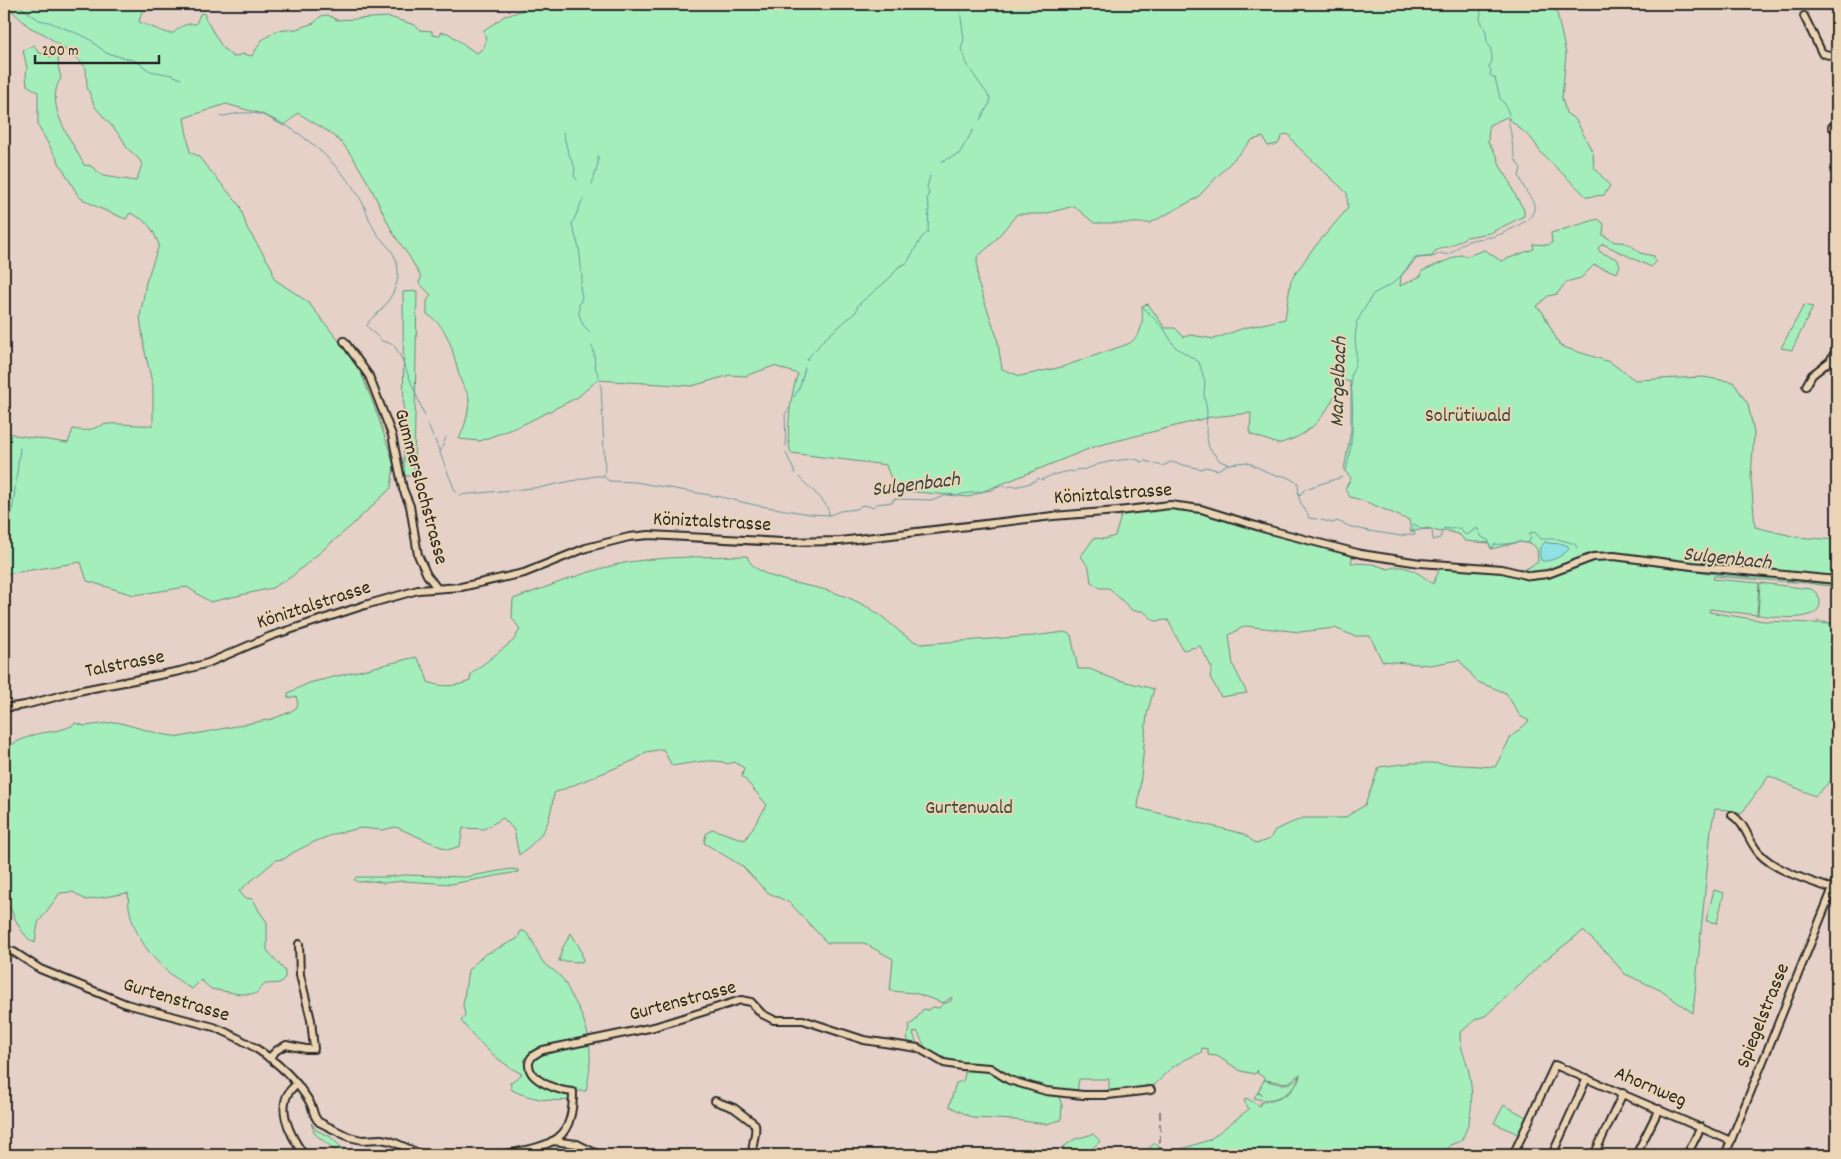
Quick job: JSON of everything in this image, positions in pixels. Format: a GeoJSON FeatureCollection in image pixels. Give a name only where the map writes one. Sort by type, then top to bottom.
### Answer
{"type":"FeatureCollection","features":[{"type":"Feature","properties":{"kind":"street"},"geometry":{"type":"LineString","coordinates":[[1804,16],[1822,53],[1829,55],[1837,54]]}},
{"type":"Feature","properties":{"kind":"street","name":"Gummerslochstrasse"},"geometry":{"type":"LineString","coordinates":[[344,341],[368,376],[392,435],[403,489],[411,513],[416,545],[427,575],[437,588]]}},
{"type":"Feature","properties":{"kind":"street"},"geometry":{"type":"LineString","coordinates":[[1806,386],[1812,375],[1830,361],[1835,352],[1837,342]]}},
{"type":"Feature","properties":{"kind":"street","name":"Köniztalstrasse"},"geometry":{"type":"LineString","coordinates":[[250,645],[318,619],[418,590],[462,587],[524,573],[586,548],[629,537],[671,536],[782,542],[832,542],[1053,516],[1118,512],[1170,505],[1201,509],[1276,532],[1361,554],[1427,564],[1502,570],[1530,576],[1548,574],[1593,557],[1605,555],[1692,566],[1837,580]]}},
{"type":"Feature","properties":{"kind":"street"},"geometry":{"type":"LineString","coordinates":[[418,590],[427,575]]}},
{"type":"Feature","properties":{"kind":"street","name":"Talstrasse"},"geometry":{"type":"LineString","coordinates":[[4,708],[180,671],[250,645]]}},
{"type":"Feature","properties":{"kind":"street"},"geometry":{"type":"LineString","coordinates":[[1732,814],[1741,823],[1752,845],[1769,862],[1835,890]]}},
{"type":"Feature","properties":{"kind":"street","name":"Spiegelstrasse"},"geometry":{"type":"LineString","coordinates":[[1725,1155],[1835,890],[1837,878]]}},
{"type":"Feature","properties":{"kind":"street"},"geometry":{"type":"LineString","coordinates":[[269,1058],[286,1045],[306,1050],[314,1049],[311,1020],[300,975],[299,944]]}},
{"type":"Feature","properties":{"kind":"street","name":"Gurtenstrasse"},"geometry":{"type":"LineString","coordinates":[[4,949],[14,952],[40,969],[126,1004],[214,1026],[228,1032],[286,1070],[311,1104],[314,1117],[318,1122],[349,1137],[391,1141],[423,1155]]}},
{"type":"Feature","properties":{"kind":"street","name":"Gurtenstrasse"},"geometry":{"type":"LineString","coordinates":[[552,1141],[565,1130],[572,1107],[573,1092],[563,1091],[545,1084],[533,1076],[529,1064],[530,1059],[535,1054],[543,1050],[654,1027],[741,1000],[752,1002],[762,1014],[774,1020],[806,1020],[844,1035],[864,1040],[918,1048],[944,1063],[990,1068],[1009,1080],[1046,1091],[1083,1095],[1108,1095],[1151,1090]]}},
{"type":"Feature","properties":{"kind":"street","name":"Ahornweg"},"geometry":{"type":"LineString","coordinates":[[1513,1155],[1555,1066],[1623,1093],[1731,1141]]}},
{"type":"Feature","properties":{"kind":"street"},"geometry":{"type":"LineString","coordinates":[[1552,1155],[1587,1078]]}},
{"type":"Feature","properties":{"kind":"street"},"geometry":{"type":"LineString","coordinates":[[298,1084],[291,1089],[284,1101],[290,1133],[304,1155]]}},
{"type":"Feature","properties":{"kind":"street"},"geometry":{"type":"LineString","coordinates":[[1594,1155],[1623,1093]]}},
{"type":"Feature","properties":{"kind":"street"},"geometry":{"type":"LineString","coordinates":[[715,1101],[734,1108],[755,1124],[756,1131],[752,1146],[753,1155]]}},
{"type":"Feature","properties":{"kind":"street"},"geometry":{"type":"LineString","coordinates":[[1636,1155],[1659,1109]]}},
{"type":"Feature","properties":{"kind":"street"},"geometry":{"type":"LineString","coordinates":[[1687,1155],[1701,1127]]}},
{"type":"Feature","properties":{"kind":"street"},"geometry":{"type":"LineString","coordinates":[[499,1155],[531,1149],[552,1141],[577,1144],[599,1155]]}},
{"type":"Feature","properties":{"kind":"green space"},"geometry":{"type":"Polygon","coordinates":[[[5,4],[149,4],[141,14],[139,22],[167,33],[173,33],[186,25],[196,24],[200,14],[205,13],[205,18],[222,47],[233,57],[243,54],[252,56],[262,40],[276,31],[296,29],[314,23],[321,16],[328,15],[337,20],[389,17],[415,25],[420,30],[432,31],[432,35],[439,36],[442,32],[448,33],[476,53],[483,49],[486,41],[484,30],[504,16],[522,10],[525,4],[1555,4],[1566,54],[1562,98],[1566,113],[1576,120],[1593,153],[1594,167],[1610,186],[1604,195],[1587,197],[1541,153],[1532,139],[1507,117],[1489,125],[1488,142],[1524,210],[1524,216],[1490,233],[1466,237],[1449,247],[1435,251],[1432,257],[1417,258],[1401,276],[1400,286],[1421,276],[1422,271],[1460,255],[1467,256],[1485,250],[1501,261],[1534,249],[1533,244],[1548,245],[1552,243],[1551,233],[1598,219],[1604,224],[1603,235],[1615,242],[1631,245],[1640,253],[1654,256],[1655,263],[1651,267],[1603,244],[1598,248],[1600,252],[1617,259],[1620,265],[1617,273],[1594,265],[1581,278],[1566,282],[1557,294],[1548,296],[1536,307],[1542,311],[1560,346],[1610,362],[1635,380],[1703,377],[1733,382],[1748,404],[1754,433],[1751,478],[1755,527],[1796,537],[1837,540],[1837,587],[1714,576],[1713,579],[1759,583],[1757,615],[1710,609],[1709,612],[1764,621],[1837,624],[1837,775],[1815,796],[1769,776],[1741,814],[1715,809],[1711,829],[1693,1013],[1660,990],[1625,974],[1606,952],[1583,931],[1541,963],[1520,985],[1485,1016],[1476,1019],[1460,1033],[1461,1046],[1471,1084],[1472,1104],[1468,1123],[1461,1141],[1450,1145],[1444,1155],[1146,1155],[1145,1152],[1155,1143],[1164,1152],[1173,1152],[1209,1140],[1249,1109],[1244,1101],[1246,1098],[1260,1106],[1261,1102],[1280,1098],[1296,1086],[1300,1074],[1288,1083],[1265,1080],[1265,1078],[1257,1073],[1258,1070],[1255,1074],[1241,1071],[1217,1056],[1208,1055],[1208,1049],[1202,1048],[1201,1053],[1176,1065],[1153,1086],[1146,1085],[1148,1088],[1099,1093],[1099,1091],[1109,1090],[1109,1079],[1079,1079],[1077,1093],[1046,1089],[1011,1079],[998,1070],[952,1064],[926,1049],[917,1031],[913,1033],[917,1045],[922,1047],[909,1045],[907,1036],[910,1030],[909,1025],[914,1022],[923,1009],[939,1008],[951,1001],[952,997],[943,1003],[915,993],[890,991],[893,959],[864,943],[827,943],[790,903],[767,892],[742,866],[704,843],[706,834],[712,829],[745,840],[767,805],[742,776],[744,768],[734,762],[728,764],[709,761],[672,766],[663,749],[646,752],[635,760],[554,793],[545,828],[541,835],[519,855],[514,830],[503,818],[484,829],[463,828],[460,846],[448,850],[396,827],[382,830],[361,828],[334,834],[294,852],[284,859],[276,860],[239,891],[245,898],[253,899],[267,922],[267,950],[285,971],[285,977],[281,983],[265,984],[255,994],[240,994],[211,989],[201,980],[192,989],[171,975],[153,957],[139,936],[129,910],[128,893],[86,900],[73,892],[60,893],[38,923],[35,943],[26,937],[10,907],[4,909],[4,749],[37,734],[63,729],[76,723],[85,726],[117,722],[160,734],[180,737],[272,719],[296,708],[298,704],[296,696],[288,698],[288,693],[309,683],[416,657],[424,669],[428,682],[444,686],[465,683],[470,681],[471,674],[514,640],[520,629],[512,618],[513,599],[585,573],[614,565],[658,559],[747,556],[760,571],[770,576],[829,591],[860,603],[877,613],[904,635],[921,644],[1065,632],[1071,635],[1078,669],[1090,669],[1111,678],[1154,689],[1147,714],[1138,808],[1244,834],[1256,844],[1270,839],[1275,830],[1303,818],[1344,818],[1365,805],[1379,767],[1410,763],[1430,763],[1495,767],[1511,737],[1529,721],[1520,716],[1506,693],[1478,682],[1459,660],[1430,665],[1382,661],[1370,636],[1354,636],[1335,628],[1300,632],[1245,626],[1229,635],[1233,665],[1247,693],[1221,697],[1210,677],[1212,668],[1200,646],[1183,650],[1168,620],[1155,621],[1143,611],[1133,611],[1109,588],[1100,588],[1091,582],[1089,568],[1081,556],[1094,538],[1105,539],[1115,536],[1121,516],[1130,510],[1189,507],[1354,552],[1351,563],[1373,564],[1388,569],[1394,567],[1406,568],[1418,573],[1433,584],[1441,566],[1501,570],[1512,568],[1526,569],[1538,562],[1537,549],[1532,544],[1519,542],[1491,549],[1489,543],[1465,541],[1460,535],[1445,530],[1440,532],[1428,528],[1411,532],[1409,520],[1350,497],[1345,489],[1351,478],[1344,470],[1351,430],[1351,388],[1350,382],[1342,380],[1322,416],[1311,428],[1301,435],[1278,444],[1250,434],[1251,413],[1211,417],[1096,446],[969,497],[895,490],[886,465],[791,453],[789,445],[790,413],[795,381],[798,374],[774,366],[745,376],[730,375],[692,386],[597,380],[578,397],[522,425],[480,441],[459,439],[466,419],[469,398],[461,381],[450,343],[442,327],[427,314],[427,301],[431,295],[419,283],[421,277],[393,233],[370,186],[354,159],[343,144],[329,132],[298,113],[284,126],[262,114],[226,104],[184,118],[190,152],[198,156],[240,206],[247,228],[272,268],[274,279],[308,302],[358,365],[394,464],[391,488],[351,526],[291,577],[272,588],[210,602],[187,587],[134,595],[87,581],[81,562],[6,574],[4,577],[4,431],[15,435],[68,443],[73,429],[88,430],[108,424],[153,425],[153,387],[140,317],[146,282],[159,245],[151,229],[141,219],[130,213],[126,219],[79,197],[38,126],[38,92],[27,85],[27,68],[23,50],[34,45],[38,52],[50,57],[59,53],[58,65],[61,78],[56,88],[57,111],[84,165],[91,166],[103,176],[136,181],[142,165],[95,107],[87,87],[86,68],[77,58],[44,34],[29,27],[5,4]],[[1288,134],[1283,135],[1278,144],[1268,146],[1263,137],[1252,140],[1197,198],[1150,223],[1094,223],[1074,206],[1044,214],[1017,214],[992,244],[977,257],[978,283],[997,337],[1002,369],[1020,376],[1062,367],[1128,344],[1137,337],[1142,323],[1142,306],[1148,304],[1165,328],[1175,328],[1184,337],[1191,335],[1214,339],[1244,328],[1285,319],[1291,280],[1312,250],[1348,208],[1347,193],[1296,145],[1288,134]],[[1545,542],[1540,548],[1541,560],[1557,557],[1569,549],[1563,544],[1545,542]]]}},
{"type":"Feature","properties":{"kind":"green space"},"geometry":{"type":"Polygon","coordinates":[[[417,291],[414,476],[404,476],[403,292],[417,291]]]}},
{"type":"Feature","properties":{"kind":"green space"},"geometry":{"type":"Polygon","coordinates":[[[1804,305],[1813,307],[1792,350],[1781,348],[1804,305]]]}},
{"type":"Feature","properties":{"kind":"green space"},"geometry":{"type":"Polygon","coordinates":[[[1760,583],[1811,589],[1817,594],[1820,601],[1818,609],[1805,616],[1795,617],[1758,615],[1760,583]]]}},
{"type":"Feature","properties":{"kind":"green space"},"geometry":{"type":"Polygon","coordinates":[[[511,869],[518,870],[518,872],[451,884],[404,881],[383,883],[374,881],[358,882],[354,880],[356,877],[405,875],[465,877],[511,869]]]}},
{"type":"Feature","properties":{"kind":"green space"},"geometry":{"type":"Polygon","coordinates":[[[1714,890],[1724,893],[1717,923],[1706,921],[1714,890]]]}},
{"type":"Feature","properties":{"kind":"green space"},"geometry":{"type":"Polygon","coordinates":[[[521,931],[524,931],[530,937],[545,965],[557,973],[564,982],[578,1007],[587,1030],[590,1065],[586,1091],[573,1091],[573,1100],[541,1099],[526,1096],[512,1090],[510,1083],[522,1074],[505,1064],[489,1051],[461,1021],[465,1015],[463,1005],[468,970],[484,955],[517,939],[521,931]]]}},
{"type":"Feature","properties":{"kind":"green space"},"geometry":{"type":"Polygon","coordinates":[[[571,933],[581,950],[583,962],[559,961],[562,949],[571,933]]]}},
{"type":"Feature","properties":{"kind":"green space"},"geometry":{"type":"Polygon","coordinates":[[[964,1068],[990,1070],[1058,1094],[1062,1105],[1061,1120],[1046,1124],[973,1118],[949,1106],[956,1083],[963,1081],[965,1075],[964,1068]]]}},
{"type":"Feature","properties":{"kind":"green space"},"geometry":{"type":"Polygon","coordinates":[[[1299,1076],[1293,1088],[1281,1096],[1268,1100],[1254,1098],[1257,1093],[1262,1094],[1258,1092],[1264,1080],[1278,1084],[1287,1084],[1299,1076]]]}},
{"type":"Feature","properties":{"kind":"green space"},"geometry":{"type":"Polygon","coordinates":[[[1504,1105],[1528,1118],[1520,1135],[1494,1123],[1504,1105]]]}},
{"type":"Feature","properties":{"kind":"green space"},"geometry":{"type":"Polygon","coordinates":[[[311,1123],[316,1130],[331,1137],[341,1147],[352,1151],[356,1155],[341,1155],[315,1134],[311,1123]]]}},
{"type":"Feature","properties":{"kind":"green space"},"geometry":{"type":"Polygon","coordinates":[[[1093,1134],[1100,1141],[1086,1155],[1064,1155],[1063,1147],[1075,1139],[1093,1134]]]}},
{"type":"Feature","properties":{"kind":"water"},"geometry":{"type":"Polygon","coordinates":[[[1545,542],[1565,545],[1569,549],[1557,558],[1542,561],[1540,551],[1541,546],[1545,542]]]}},
{"type":"Feature","properties":{"kind":"waterway"},"geometry":{"type":"LineString","coordinates":[[12,4],[21,7],[39,20],[49,22],[88,38],[106,53],[136,61],[150,71],[172,75],[181,79]]}},
{"type":"Feature","properties":{"kind":"waterway"},"geometry":{"type":"LineString","coordinates":[[959,4],[964,39],[961,49],[969,68],[990,98],[990,103],[980,120]]}},
{"type":"Feature","properties":{"kind":"waterway","name":"Margelbach"},"geometry":{"type":"LineString","coordinates":[[1482,4],[1480,19],[1486,32],[1492,56],[1489,67],[1491,70],[1490,75],[1495,78],[1500,98],[1506,106],[1509,115]]}},
{"type":"Feature","properties":{"kind":"waterway"},"geometry":{"type":"LineString","coordinates":[[220,117],[239,113],[253,113],[287,126],[316,147],[352,186],[362,202],[374,229],[395,257],[398,271],[393,293],[367,326],[382,341],[393,344],[399,353],[425,416]]}},
{"type":"Feature","properties":{"kind":"waterway","name":"Margelbach"},"geometry":{"type":"LineString","coordinates":[[1509,118],[1515,159],[1521,168],[1519,176],[1534,204],[1534,211],[1529,219]]}},
{"type":"Feature","properties":{"kind":"waterway"},"geometry":{"type":"LineString","coordinates":[[942,161],[959,154],[973,130]]}},
{"type":"Feature","properties":{"kind":"waterway"},"geometry":{"type":"LineString","coordinates":[[563,132],[568,152],[575,168],[574,176],[577,180]]}},
{"type":"Feature","properties":{"kind":"waterway"},"geometry":{"type":"LineString","coordinates":[[592,184],[598,164],[598,156]]}},
{"type":"Feature","properties":{"kind":"waterway"},"geometry":{"type":"LineString","coordinates":[[807,360],[821,342],[856,312],[858,305],[891,277],[898,267],[907,263],[922,237],[928,232],[929,207],[927,200],[929,192],[927,188],[930,176]]}},
{"type":"Feature","properties":{"kind":"waterway"},"geometry":{"type":"LineString","coordinates":[[583,199],[572,224],[579,248],[582,277],[580,287],[582,298],[579,305],[579,314],[583,325],[590,332]]}},
{"type":"Feature","properties":{"kind":"waterway","name":"Margelbach"},"geometry":{"type":"LineString","coordinates":[[1346,471],[1352,427],[1351,378],[1356,359],[1356,323],[1373,294],[1392,284],[1415,258],[1435,256],[1441,253],[1448,254],[1468,241],[1499,235],[1526,221]]}},
{"type":"Feature","properties":{"kind":"waterway"},"geometry":{"type":"LineString","coordinates":[[1143,307],[1164,329]]}},
{"type":"Feature","properties":{"kind":"waterway"},"geometry":{"type":"LineString","coordinates":[[1164,329],[1175,347],[1199,362],[1205,382],[1206,433],[1209,448],[1220,461],[1228,464]]}},
{"type":"Feature","properties":{"kind":"waterway"},"geometry":{"type":"LineString","coordinates":[[592,346],[599,378]]}},
{"type":"Feature","properties":{"kind":"waterway"},"geometry":{"type":"LineString","coordinates":[[794,397],[800,386],[805,368]]}},
{"type":"Feature","properties":{"kind":"waterway"},"geometry":{"type":"LineString","coordinates":[[601,384],[605,472],[603,476]]}},
{"type":"Feature","properties":{"kind":"waterway"},"geometry":{"type":"LineString","coordinates":[[786,446],[785,415],[789,408]]}},
{"type":"Feature","properties":{"kind":"waterway"},"geometry":{"type":"LineString","coordinates":[[427,422],[433,437]]}},
{"type":"Feature","properties":{"kind":"waterway","name":"Sulgenbach"},"geometry":{"type":"LineString","coordinates":[[446,437],[440,453],[455,491],[459,495],[543,487],[603,476],[609,481],[635,482],[755,505],[810,514],[830,515],[840,511],[857,509],[862,505],[873,507],[877,504],[893,502],[893,499],[934,500],[950,494],[956,496],[993,490],[1004,485],[1007,488],[1010,486],[1020,486],[1039,478],[1041,480],[1052,475],[1070,471],[1074,472],[1077,469],[1080,470],[1122,460],[1136,459],[1140,462],[1145,461],[1162,466],[1171,462],[1201,469],[1206,467],[1217,470],[1229,464],[1247,462],[1273,475],[1285,476],[1298,483],[1299,498],[1302,505],[1309,518],[1317,519]]}},
{"type":"Feature","properties":{"kind":"waterway"},"geometry":{"type":"LineString","coordinates":[[435,440],[439,451]]}},
{"type":"Feature","properties":{"kind":"waterway"},"geometry":{"type":"LineString","coordinates":[[4,526],[12,514],[20,448]]}},
{"type":"Feature","properties":{"kind":"waterway"},"geometry":{"type":"LineString","coordinates":[[786,453],[795,473]]}},
{"type":"Feature","properties":{"kind":"waterway"},"geometry":{"type":"LineString","coordinates":[[799,477],[826,505],[829,515]]}},
{"type":"Feature","properties":{"kind":"waterway","name":"Margelbach"},"geometry":{"type":"LineString","coordinates":[[1299,496],[1305,489],[1342,477]]}},
{"type":"Feature","properties":{"kind":"waterway","name":"Sulgenbach"},"geometry":{"type":"LineString","coordinates":[[1321,520],[1333,523],[1337,521],[1351,527],[1401,536],[1415,535],[1412,525],[1414,524],[1422,529],[1432,530],[1433,540],[1440,538],[1444,528],[1461,528],[1463,533],[1467,535],[1477,528],[1482,537],[1489,541],[1492,548],[1495,544],[1528,543],[1531,538],[1529,535],[1531,532],[1536,533],[1541,539],[1558,539],[1575,544],[1577,548]]}},
{"type":"Feature","properties":{"kind":"waterway","name":"Sulgenbach"},"geometry":{"type":"LineString","coordinates":[[1613,559],[1722,575],[1787,579],[1837,585]]}},
{"type":"Feature","properties":{"kind":"waterway"},"geometry":{"type":"LineString","coordinates":[[1817,621],[1831,623]]}},
{"type":"Feature","properties":{"kind":"railway"},"geometry":{"type":"LineString","coordinates":[[1160,1111],[1160,1155]]}},
{"type":"Feature","properties":{"kind":"park label","name":"Solrütiwald"},"geometry":{"type":"Point","coordinates":[1468,417]}},
{"type":"Feature","properties":{"kind":"park label","name":"Gurtenwald"},"geometry":{"type":"Point","coordinates":[969,809]}}]}
